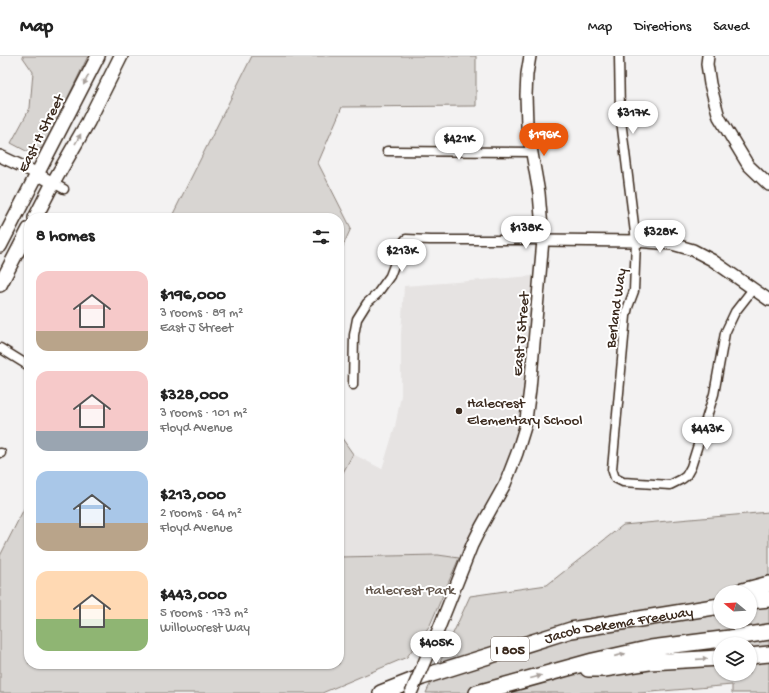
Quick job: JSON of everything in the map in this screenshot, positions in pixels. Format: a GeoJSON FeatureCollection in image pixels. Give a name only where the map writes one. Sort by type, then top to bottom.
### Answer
{"type":"FeatureCollection","features":[{"type":"Feature","properties":{"kind":"highway"},"geometry":{"type":"LineString","coordinates":[[757,587],[769,584]]}},
{"type":"Feature","properties":{"kind":"highway"},"geometry":{"type":"LineString","coordinates":[[642,618],[713,599]]}},
{"type":"Feature","properties":{"kind":"highway"},"geometry":{"type":"LineString","coordinates":[[757,600],[769,599]]}},
{"type":"Feature","properties":{"kind":"highway","name":"Jacob Dekema Freeway"},"geometry":{"type":"LineString","coordinates":[[381,693],[422,677],[571,630],[713,607]]}},
{"type":"Feature","properties":{"kind":"highway","name":"Jacob Dekema Freeway"},"geometry":{"type":"LineString","coordinates":[[477,693],[593,661],[651,648],[769,632]]}},
{"type":"Feature","properties":{"kind":"highway"},"geometry":{"type":"LineString","coordinates":[[757,655],[769,654]]}},
{"type":"Feature","properties":{"kind":"highway"},"geometry":{"type":"LineString","coordinates":[[569,668],[604,669],[649,662],[713,658]]}},
{"type":"Feature","properties":{"kind":"main road","name":"East H Street"},"geometry":{"type":"LineString","coordinates":[[0,246],[98,56]]}},
{"type":"Feature","properties":{"kind":"main road"},"geometry":{"type":"LineString","coordinates":[[39,213],[58,186],[120,56]]}},
{"type":"Feature","properties":{"kind":"main road"},"geometry":{"type":"LineString","coordinates":[[0,284],[24,238]]}},
{"type":"Feature","properties":{"kind":"street","name":"East J Street"},"geometry":{"type":"LineString","coordinates":[[411,693],[472,545],[505,484],[525,427],[530,388],[542,240],[539,193],[527,125],[526,56]]}},
{"type":"Feature","properties":{"kind":"street","name":"East J Street"},"geometry":{"type":"LineString","coordinates":[[527,74],[530,56]]}},
{"type":"Feature","properties":{"kind":"street","name":"Berland Way"},"geometry":{"type":"LineString","coordinates":[[619,56],[620,112],[636,242],[634,290],[626,316],[612,469],[615,478],[623,482],[670,485],[686,476],[691,467],[714,394],[725,333],[735,312],[752,289]]}},
{"type":"Feature","properties":{"kind":"street"},"geometry":{"type":"LineString","coordinates":[[708,56],[707,64],[710,84],[719,116],[748,165],[769,185]]}},
{"type":"Feature","properties":{"kind":"street"},"geometry":{"type":"LineString","coordinates":[[386,152],[531,152]]}},
{"type":"Feature","properties":{"kind":"street"},"geometry":{"type":"LineString","coordinates":[[0,156],[58,186]]}},
{"type":"Feature","properties":{"kind":"street"},"geometry":{"type":"LineString","coordinates":[[353,385],[354,335],[357,319],[367,303],[377,294],[390,276],[402,244],[406,239],[542,240],[672,244],[693,250],[712,260],[769,300]]}},
{"type":"Feature","properties":{"kind":"street"},"geometry":{"type":"LineString","coordinates":[[0,348],[24,363]]}},
{"type":"Feature","properties":{"kind":"shaded area","name":"Halecrest Elementary School"},"geometry":{"type":"Polygon","coordinates":[[[533,276],[524,396],[512,451],[459,558],[438,555],[344,557],[344,471],[353,454],[382,469],[395,427],[401,395],[401,335],[404,286],[533,276]]]}},
{"type":"Feature","properties":{"kind":"green space"},"geometry":{"type":"Polygon","coordinates":[[[22,56],[88,56],[44,147],[30,153],[11,143],[30,108],[33,72],[22,56]]]}},
{"type":"Feature","properties":{"kind":"green space"},"geometry":{"type":"Polygon","coordinates":[[[252,56],[476,56],[476,106],[342,107],[318,163],[343,213],[174,213],[252,56]]]}},
{"type":"Feature","properties":{"kind":"green space"},"geometry":{"type":"Polygon","coordinates":[[[344,214],[351,228],[344,244],[344,214]]]}},
{"type":"Feature","properties":{"kind":"green space"},"geometry":{"type":"Polygon","coordinates":[[[344,441],[353,454],[344,471],[344,441]]]}},
{"type":"Feature","properties":{"kind":"green space","name":"Halecrest Park"},"geometry":{"type":"Polygon","coordinates":[[[24,509],[24,669],[344,669],[344,557],[438,555],[459,558],[430,625],[407,657],[322,693],[0,693],[0,556],[24,509]]]}},
{"type":"Feature","properties":{"kind":"green space"},"geometry":{"type":"Polygon","coordinates":[[[769,512],[769,693],[732,693],[732,685],[640,693],[426,693],[470,596],[547,585],[623,525],[769,512]]]}},
{"type":"Feature","properties":{"kind":"place","name":"Halecrest Elementary School"},"geometry":{"type":"Point","coordinates":[459,411]}}]}
